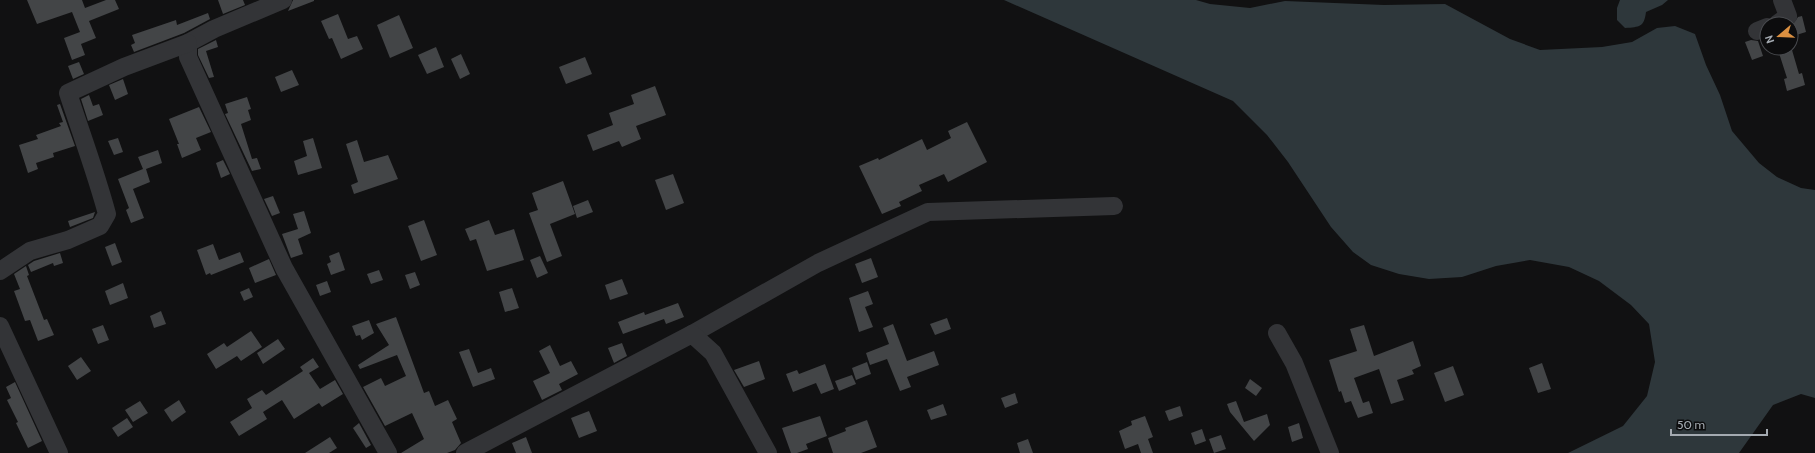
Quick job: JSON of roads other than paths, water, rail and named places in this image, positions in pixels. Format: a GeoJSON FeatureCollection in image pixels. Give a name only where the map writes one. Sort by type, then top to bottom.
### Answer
{"type":"FeatureCollection","features":[{"type":"Feature","properties":{"kind":"street"},"geometry":{"type":"LineString","coordinates":[[0,271],[30,251],[68,240],[100,226],[107,214],[99,185],[84,145],[68,93],[124,67],[188,43],[214,29],[283,0]]}},
{"type":"Feature","properties":{"kind":"street"},"geometry":{"type":"LineString","coordinates":[[1782,0],[1788,16]]}},
{"type":"Feature","properties":{"kind":"street"},"geometry":{"type":"LineString","coordinates":[[188,43],[188,57],[196,78],[284,268],[388,453]]}},
{"type":"Feature","properties":{"kind":"street"},"geometry":{"type":"LineString","coordinates":[[464,453],[692,334],[818,262],[928,212],[1114,206]]}},
{"type":"Feature","properties":{"kind":"street"},"geometry":{"type":"LineString","coordinates":[[1,330],[59,453]]}},
{"type":"Feature","properties":{"kind":"street"},"geometry":{"type":"LineString","coordinates":[[1277,333],[1294,363],[1330,453]]}},
{"type":"Feature","properties":{"kind":"street"},"geometry":{"type":"LineString","coordinates":[[692,334],[713,353],[768,453]]}}]}
